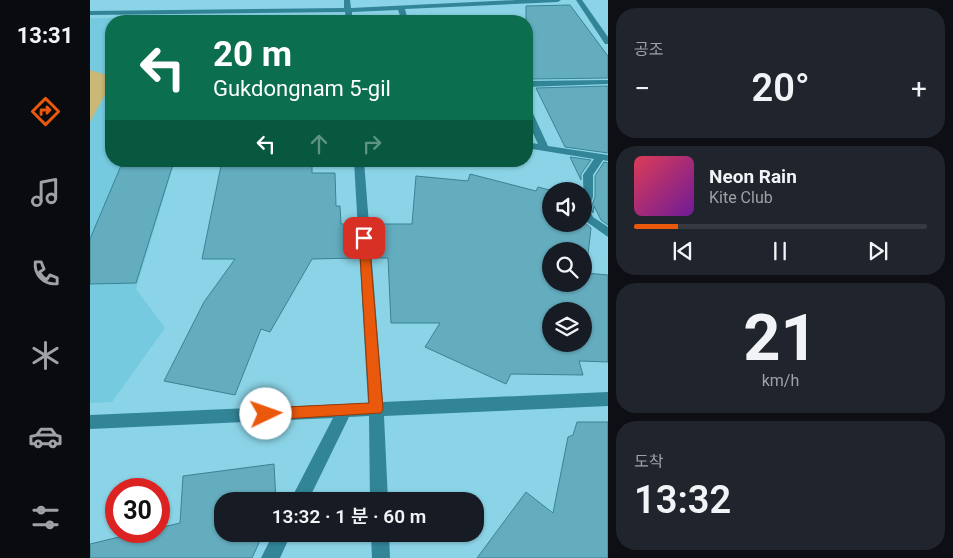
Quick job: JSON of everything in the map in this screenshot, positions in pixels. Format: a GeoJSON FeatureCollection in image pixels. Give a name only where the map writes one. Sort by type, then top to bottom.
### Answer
{"type":"FeatureCollection","features":[{"type":"Feature","properties":{"kind":"street"},"geometry":{"type":"LineString","coordinates":[[279,11],[282,0]]}},
{"type":"Feature","properties":{"kind":"street"},"geometry":{"type":"LineString","coordinates":[[348,0],[348,15]]}},
{"type":"Feature","properties":{"kind":"street"},"geometry":{"type":"LineString","coordinates":[[90,13],[348,10],[558,0]]}},
{"type":"Feature","properties":{"kind":"street"},"geometry":{"type":"LineString","coordinates":[[579,0],[608,42]]}},
{"type":"Feature","properties":{"kind":"street"},"geometry":{"type":"LineString","coordinates":[[401,8],[403,15]]}},
{"type":"Feature","properties":{"kind":"street"},"geometry":{"type":"LineString","coordinates":[[533,84],[608,82]]}},
{"type":"Feature","properties":{"kind":"street"},"geometry":{"type":"LineString","coordinates":[[533,123],[544,147]]}},
{"type":"Feature","properties":{"kind":"street"},"geometry":{"type":"LineString","coordinates":[[533,145],[604,157]]}},
{"type":"Feature","properties":{"kind":"street"},"geometry":{"type":"LineString","coordinates":[[588,182],[588,175],[604,157]]}},
{"type":"Feature","properties":{"kind":"street"},"geometry":{"type":"LineString","coordinates":[[359,167],[376,409],[379,492]]}},
{"type":"Feature","properties":{"kind":"street"},"geometry":{"type":"LineString","coordinates":[[592,221],[608,233]]}},
{"type":"Feature","properties":{"kind":"street"},"geometry":{"type":"LineString","coordinates":[[90,422],[608,399]]}},
{"type":"Feature","properties":{"kind":"street"},"geometry":{"type":"LineString","coordinates":[[304,492],[345,410]]}},
{"type":"Feature","properties":{"kind":"street"},"geometry":{"type":"LineString","coordinates":[[270,558],[278,542]]}},
{"type":"Feature","properties":{"kind":"street"},"geometry":{"type":"LineString","coordinates":[[380,542],[381,558]]}},
{"type":"Feature","properties":{"kind":"shaded area"},"geometry":{"type":"Polygon","coordinates":[[[90,18],[105,18],[105,167],[173,167],[136,289],[165,328],[112,402],[90,403],[90,18]]]}},
{"type":"Feature","properties":{"kind":"shaded area"},"geometry":{"type":"Polygon","coordinates":[[[90,70],[105,74],[105,95],[90,122],[90,70]]]}},
{"type":"Feature","properties":{"kind":"building"},"geometry":{"type":"Polygon","coordinates":[[[570,5],[608,56],[608,78],[533,79],[533,15],[526,15],[526,6],[570,5]]]}},
{"type":"Feature","properties":{"kind":"building"},"geometry":{"type":"Polygon","coordinates":[[[608,86],[608,153],[565,147],[536,88],[608,86]]]}},
{"type":"Feature","properties":{"kind":"building"},"geometry":{"type":"Polygon","coordinates":[[[570,157],[591,160],[581,174],[581,180],[570,157]]]}},
{"type":"Feature","properties":{"kind":"building"},"geometry":{"type":"Polygon","coordinates":[[[604,162],[608,163],[608,225],[601,220],[594,206],[593,213],[592,210],[595,197],[595,176],[604,162]]]}},
{"type":"Feature","properties":{"kind":"building"},"geometry":{"type":"Polygon","coordinates":[[[120,167],[172,167],[136,283],[90,284],[90,239],[120,167]]]}},
{"type":"Feature","properties":{"kind":"building"},"geometry":{"type":"Polygon","coordinates":[[[221,167],[312,167],[312,173],[335,173],[336,206],[340,206],[341,224],[356,224],[358,258],[312,259],[270,332],[261,329],[235,395],[164,381],[204,302],[235,259],[202,259],[221,167]]]}},
{"type":"Feature","properties":{"kind":"building"},"geometry":{"type":"Polygon","coordinates":[[[470,174],[536,191],[538,187],[542,188],[542,232],[591,232],[589,242],[542,242],[542,292],[592,292],[592,274],[608,275],[608,362],[579,361],[583,375],[511,374],[506,384],[425,347],[440,323],[391,323],[388,258],[374,258],[371,224],[412,224],[416,176],[468,181],[470,174]]]}},
{"type":"Feature","properties":{"kind":"building"},"geometry":{"type":"Polygon","coordinates":[[[577,422],[608,422],[608,558],[477,558],[526,492],[553,513],[568,437],[573,435],[577,422]]]}},
{"type":"Feature","properties":{"kind":"building"},"geometry":{"type":"Polygon","coordinates":[[[274,464],[276,492],[214,492],[214,542],[259,542],[252,558],[90,558],[90,544],[105,540],[105,543],[170,543],[170,525],[180,523],[183,476],[274,464]]]}},
{"type":"Feature","properties":{"kind":"route"},"geometry":{"type":"LineString","coordinates":[[266,414],[376,409],[364,238]]}}]}
